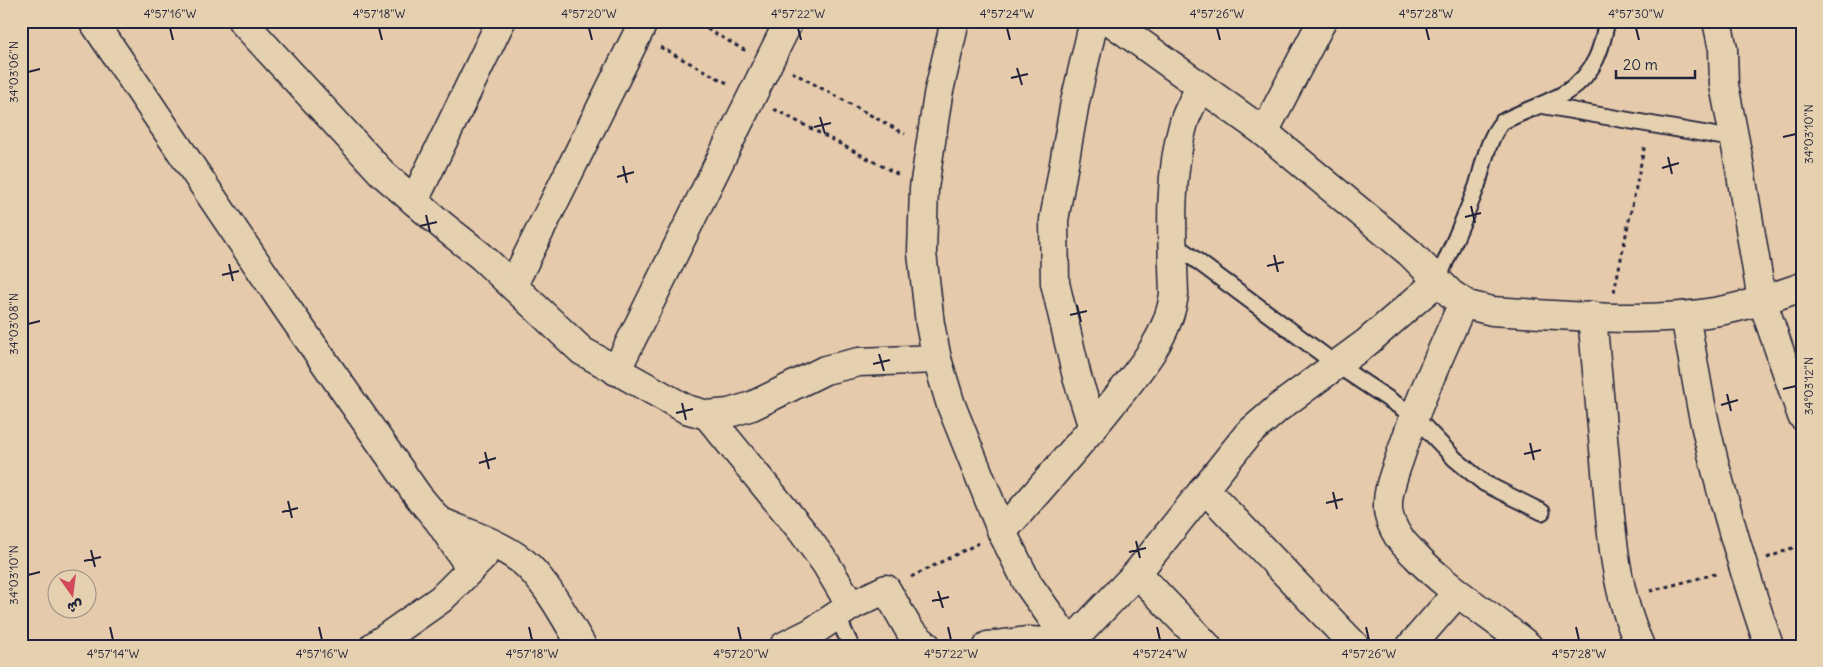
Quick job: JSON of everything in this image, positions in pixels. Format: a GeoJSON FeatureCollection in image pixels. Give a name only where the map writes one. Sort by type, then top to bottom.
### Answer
{"type":"FeatureCollection","features":[{"type":"Feature","properties":{"kind":"street"},"geometry":{"type":"LineString","coordinates":[[92,21],[288,310],[413,488],[439,521],[471,569]]}},
{"type":"Feature","properties":{"kind":"street"},"geometry":{"type":"LineString","coordinates":[[242,21],[382,174],[514,285],[582,350],[686,409],[707,415],[729,413],[752,406],[825,370],[859,362],[937,359]]}},
{"type":"Feature","properties":{"kind":"street"},"geometry":{"type":"LineString","coordinates":[[414,201],[502,21]]}},
{"type":"Feature","properties":{"kind":"street"},"geometry":{"type":"LineString","coordinates":[[514,285],[644,21]]}},
{"type":"Feature","properties":{"kind":"street"},"geometry":{"type":"LineString","coordinates":[[616,371],[789,21]]}},
{"type":"Feature","properties":{"kind":"street"},"geometry":{"type":"LineString","coordinates":[[955,21],[938,96],[924,188],[922,253],[926,300],[937,359],[951,405],[1002,532],[1028,584],[1070,645]]}},
{"type":"Feature","properties":{"kind":"street"},"geometry":{"type":"LineString","coordinates":[[1264,132],[1322,21]]}},
{"type":"Feature","properties":{"kind":"street"},"geometry":{"type":"LineString","coordinates":[[1717,21],[1723,49],[1724,85],[1762,300],[1802,416]]}},
{"type":"Feature","properties":{"kind":"street"},"geometry":{"type":"LineString","coordinates":[[1093,428],[1077,377],[1055,283],[1054,220],[1075,102],[1112,23],[1264,132],[1410,253],[1437,282],[1463,302],[1492,311],[1654,318],[1716,312],[1802,287]]}},
{"type":"Feature","properties":{"kind":"street"},"geometry":{"type":"LineString","coordinates":[[1002,532],[1093,428],[1140,369],[1160,337],[1173,301],[1173,187],[1177,154],[1185,120],[1200,87]]}},
{"type":"Feature","properties":{"kind":"street"},"geometry":{"type":"LineString","coordinates":[[1070,645],[1137,573],[1248,434],[1278,408],[1366,343],[1437,282]]}},
{"type":"Feature","properties":{"kind":"street"},"geometry":{"type":"LineString","coordinates":[[1463,302],[1414,416],[1391,483],[1388,505],[1391,522],[1401,540],[1429,570],[1528,646]]}},
{"type":"Feature","properties":{"kind":"street"},"geometry":{"type":"LineString","coordinates":[[1600,316],[1613,546],[1624,598],[1633,631],[1640,646]]}},
{"type":"Feature","properties":{"kind":"street"},"geometry":{"type":"LineString","coordinates":[[1685,316],[1702,410],[1726,508],[1769,646]]}},
{"type":"Feature","properties":{"kind":"street"},"geometry":{"type":"LineString","coordinates":[[707,415],[802,531],[826,564],[844,611]]}},
{"type":"Feature","properties":{"kind":"street"},"geometry":{"type":"LineString","coordinates":[[1204,488],[1355,646]]}},
{"type":"Feature","properties":{"kind":"street"},"geometry":{"type":"LineString","coordinates":[[439,521],[505,550],[527,566],[546,589],[582,646]]}},
{"type":"Feature","properties":{"kind":"street"},"geometry":{"type":"LineString","coordinates":[[374,646],[441,599],[494,546]]}},
{"type":"Feature","properties":{"kind":"street"},"geometry":{"type":"LineString","coordinates":[[1137,573],[1207,646]]}},
{"type":"Feature","properties":{"kind":"street"},"geometry":{"type":"LineString","coordinates":[[784,646],[886,589],[910,630],[927,646]]}},
{"type":"Feature","properties":{"kind":"street"},"geometry":{"type":"LineString","coordinates":[[1410,646],[1457,592]]}},
{"type":"Feature","properties":{"kind":"street"},"geometry":{"type":"LineString","coordinates":[[988,646],[1028,641],[1070,645]]}},
{"type":"Feature","properties":{"kind":"lane"},"geometry":{"type":"LineString","coordinates":[[1437,282],[1476,186],[1496,129],[1502,122],[1559,96],[1581,82],[1597,57],[1607,21]]}},
{"type":"Feature","properties":{"kind":"lane"},"geometry":{"type":"LineString","coordinates":[[1540,105],[1735,139]]}},
{"type":"Feature","properties":{"kind":"lane"},"geometry":{"type":"LineString","coordinates":[[1173,243],[1337,365],[1414,416],[1454,460],[1484,482],[1542,512]]}},
{"type":"Feature","properties":{"kind":"lane"},"geometry":{"type":"LineString","coordinates":[[844,611],[851,646]]}},
{"type":"Feature","properties":{"kind":"path"},"geometry":{"type":"LineString","coordinates":[[693,21],[751,54],[770,60],[930,147]]}},
{"type":"Feature","properties":{"kind":"path"},"geometry":{"type":"LineString","coordinates":[[1600,316],[1649,124]]}},
{"type":"Feature","properties":{"kind":"path"},"geometry":{"type":"LineString","coordinates":[[886,589],[1002,532]]}},
{"type":"Feature","properties":{"kind":"path"},"geometry":{"type":"LineString","coordinates":[[1624,598],[1744,566],[1802,544]]}}]}
